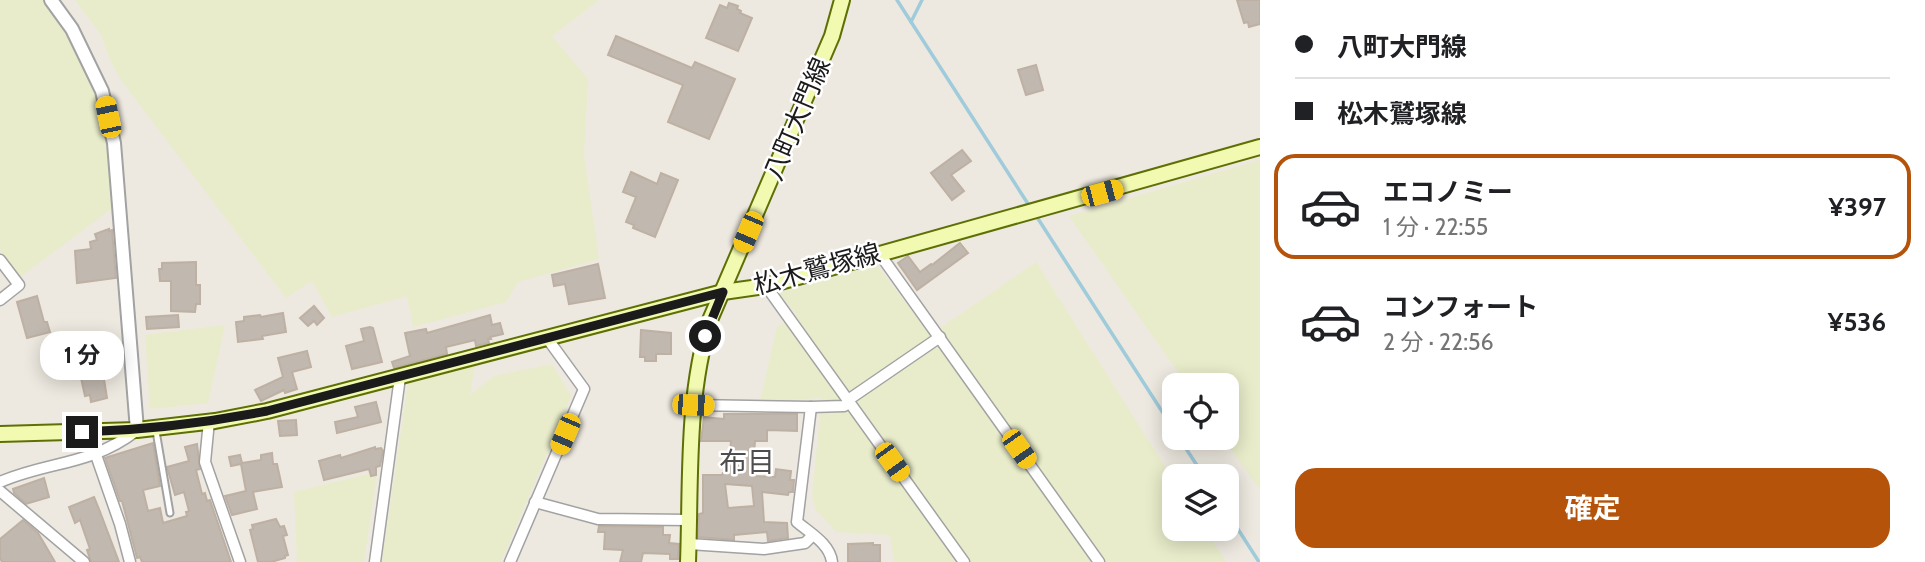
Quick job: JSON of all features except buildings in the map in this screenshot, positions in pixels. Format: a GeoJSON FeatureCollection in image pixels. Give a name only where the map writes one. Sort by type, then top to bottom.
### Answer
{"type":"FeatureCollection","features":[{"type":"Feature","properties":{"kind":"main road","name":"八町大門線"},"geometry":{"type":"LineString","coordinates":[[688,562],[693,405],[700,352],[710,320],[832,36],[842,0]]}},
{"type":"Feature","properties":{"kind":"main road","name":"松木鷲塚線"},"geometry":{"type":"LineString","coordinates":[[0,434],[137,430],[267,411],[723,292],[766,286],[1260,147]]}},
{"type":"Feature","properties":{"kind":"street"},"geometry":{"type":"LineString","coordinates":[[0,482],[96,455],[117,446],[137,430],[114,143],[102,91],[72,29],[51,0]]}},
{"type":"Feature","properties":{"kind":"street"},"geometry":{"type":"LineString","coordinates":[[879,253],[1098,562]]}},
{"type":"Feature","properties":{"kind":"street"},"geometry":{"type":"LineString","coordinates":[[0,260],[19,285],[0,300]]}},
{"type":"Feature","properties":{"kind":"street"},"geometry":{"type":"LineString","coordinates":[[766,286],[964,562]]}},
{"type":"Feature","properties":{"kind":"street"},"geometry":{"type":"LineString","coordinates":[[693,405],[844,406],[940,337]]}},
{"type":"Feature","properties":{"kind":"street"},"geometry":{"type":"LineString","coordinates":[[510,562],[584,389],[547,338]]}},
{"type":"Feature","properties":{"kind":"street"},"geometry":{"type":"LineString","coordinates":[[374,562],[400,377]]}},
{"type":"Feature","properties":{"kind":"street"},"geometry":{"type":"LineString","coordinates":[[811,407],[797,522],[824,543],[832,562]]}},
{"type":"Feature","properties":{"kind":"street"},"geometry":{"type":"LineString","coordinates":[[209,421],[205,462],[240,562]]}},
{"type":"Feature","properties":{"kind":"street"},"geometry":{"type":"LineString","coordinates":[[96,455],[130,562]]}},
{"type":"Feature","properties":{"kind":"street"},"geometry":{"type":"LineString","coordinates":[[0,491],[84,562]]}},
{"type":"Feature","properties":{"kind":"street"},"geometry":{"type":"LineString","coordinates":[[536,502],[598,519],[689,520]]}},
{"type":"Feature","properties":{"kind":"street"},"geometry":{"type":"LineString","coordinates":[[689,544],[764,549],[805,543],[813,535]]}},
{"type":"Feature","properties":{"kind":"lane"},"geometry":{"type":"LineString","coordinates":[[155,428],[170,513]]}},
{"type":"Feature","properties":{"kind":"green space"},"geometry":{"type":"Polygon","coordinates":[[[0,0],[43,0],[57,19],[88,72],[100,111],[109,156],[111,209],[20,277],[0,250],[0,0]]]}},
{"type":"Feature","properties":{"kind":"green space"},"geometry":{"type":"Polygon","coordinates":[[[75,0],[599,0],[552,36],[588,79],[584,155],[599,259],[518,282],[506,302],[413,327],[407,296],[332,317],[312,281],[286,298],[121,80],[101,35],[75,0]]]}},
{"type":"Feature","properties":{"kind":"green space"},"geometry":{"type":"Polygon","coordinates":[[[1260,160],[1260,490],[1232,450],[1239,450],[1239,373],[1179,373],[1069,216],[1260,160]]]}},
{"type":"Feature","properties":{"kind":"green space"},"geometry":{"type":"Polygon","coordinates":[[[1036,262],[1163,464],[1162,541],[1213,541],[1226,562],[894,562],[890,535],[836,532],[816,510],[812,496],[822,398],[760,401],[777,327],[797,314],[778,293],[877,265],[930,335],[1036,262]]]}},
{"type":"Feature","properties":{"kind":"green space"},"geometry":{"type":"Polygon","coordinates":[[[225,325],[208,403],[150,409],[145,335],[225,325]]]}},
{"type":"Feature","properties":{"kind":"green space"},"geometry":{"type":"Polygon","coordinates":[[[475,364],[470,395],[494,376],[552,364],[571,396],[501,562],[382,562],[408,384],[475,364]]]}},
{"type":"Feature","properties":{"kind":"green space"},"geometry":{"type":"Polygon","coordinates":[[[377,472],[364,562],[297,562],[294,492],[377,472]]]}},
{"type":"Feature","properties":{"kind":"waterway"},"geometry":{"type":"LineString","coordinates":[[897,0],[1030,207]]}},
{"type":"Feature","properties":{"kind":"waterway"},"geometry":{"type":"LineString","coordinates":[[911,22],[922,0]]}},
{"type":"Feature","properties":{"kind":"waterway"},"geometry":{"type":"LineString","coordinates":[[1035,214],[1162,411]]}},
{"type":"Feature","properties":{"kind":"waterway"},"geometry":{"type":"LineString","coordinates":[[1187,450],[1196,464]]}},
{"type":"Feature","properties":{"kind":"waterway"},"geometry":{"type":"LineString","coordinates":[[1239,531],[1259,562]]}},
{"type":"Feature","properties":{"kind":"district","name":"布目"},"geometry":{"type":"Point","coordinates":[747,462]}},
{"type":"Feature","properties":{"kind":"route"},"geometry":{"type":"LineString","coordinates":[[82,432],[137,430],[215,421],[267,411],[723,292],[705,336]]}}]}
